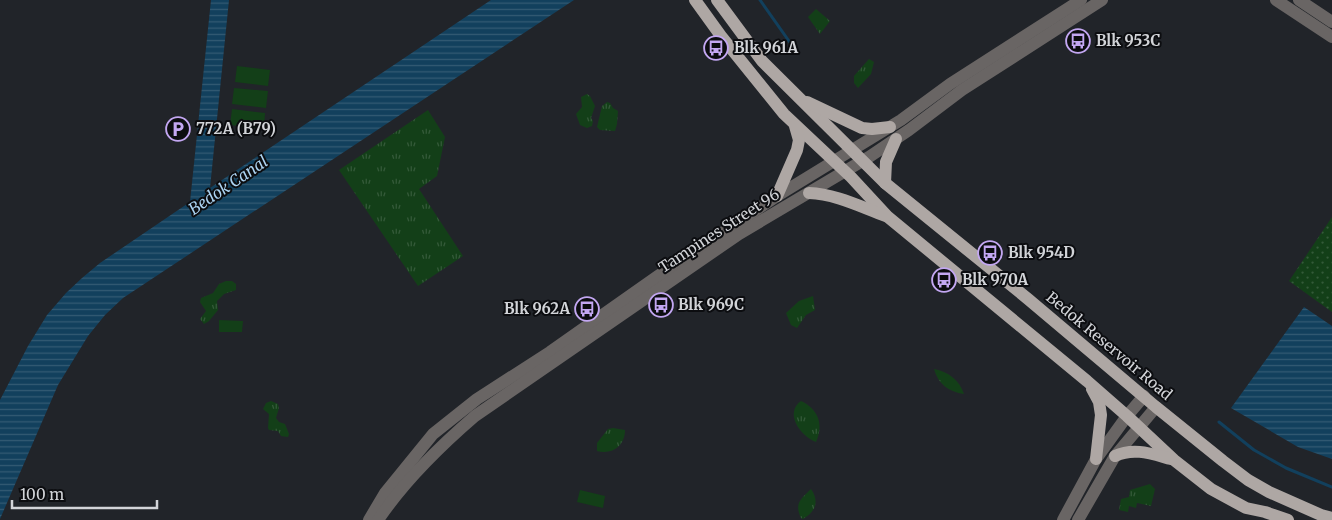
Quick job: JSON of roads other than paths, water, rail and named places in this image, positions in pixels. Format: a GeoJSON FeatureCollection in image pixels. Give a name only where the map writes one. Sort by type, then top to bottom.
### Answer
{"type":"FeatureCollection","features":[{"type":"Feature","properties":{"kind":"main road"},"geometry":{"type":"LineString","coordinates":[[695,0],[746,67],[795,126],[844,171],[888,217],[1087,381],[1174,460],[1212,489],[1246,508],[1288,520]]}},
{"type":"Feature","properties":{"kind":"main road","name":"Bedok Reservoir Road"},"geometry":{"type":"LineString","coordinates":[[716,0],[762,61],[885,183],[1195,440],[1248,480],[1283,499],[1332,518]]}},
{"type":"Feature","properties":{"kind":"main road"},"geometry":{"type":"LineString","coordinates":[[800,99],[862,128],[890,127]]}},
{"type":"Feature","properties":{"kind":"main road"},"geometry":{"type":"LineString","coordinates":[[777,196],[797,150],[799,140],[795,126]]}},
{"type":"Feature","properties":{"kind":"main road"},"geometry":{"type":"LineString","coordinates":[[885,183],[886,162],[896,139]]}},
{"type":"Feature","properties":{"kind":"main road"},"geometry":{"type":"LineString","coordinates":[[809,193],[833,197],[888,217]]}},
{"type":"Feature","properties":{"kind":"main road"},"geometry":{"type":"LineString","coordinates":[[1087,381],[1099,402],[1101,415],[1096,459]]}},
{"type":"Feature","properties":{"kind":"main road"},"geometry":{"type":"LineString","coordinates":[[1115,456],[1124,452],[1137,451],[1174,460]]}},
{"type":"Feature","properties":{"kind":"street","name":"Tampines Street 96"},"geometry":{"type":"LineString","coordinates":[[368,520],[386,493],[431,438],[454,416],[777,196],[901,120],[950,84],[1081,0]]}},
{"type":"Feature","properties":{"kind":"street","name":"Tampines Street 96"},"geometry":{"type":"LineString","coordinates":[[378,520],[422,465],[475,416],[738,234],[862,161],[896,139],[962,90],[1102,0]]}},
{"type":"Feature","properties":{"kind":"street"},"geometry":{"type":"LineString","coordinates":[[1276,0],[1332,37]]}},
{"type":"Feature","properties":{"kind":"street"},"geometry":{"type":"LineString","coordinates":[[1299,0],[1332,22]]}},
{"type":"Feature","properties":{"kind":"street"},"geometry":{"type":"LineString","coordinates":[[1063,520],[1096,459],[1144,396]]}},
{"type":"Feature","properties":{"kind":"street"},"geometry":{"type":"LineString","coordinates":[[1078,520],[1115,456],[1156,407]]}},
{"type":"Feature","properties":{"kind":"water","name":"Bedok Canal"},"geometry":{"type":"Polygon","coordinates":[[[211,0],[229,0],[210,188],[491,0],[574,0],[123,298],[105,315],[88,336],[58,385],[0,519],[0,400],[28,346],[47,315],[82,278],[100,263],[190,202],[211,0]]]}},
{"type":"Feature","properties":{"kind":"water"},"geometry":{"type":"Polygon","coordinates":[[[1304,307],[1332,326],[1332,459],[1298,447],[1231,408],[1304,307]]]}},
{"type":"Feature","properties":{"kind":"waterway"},"geometry":{"type":"LineString","coordinates":[[760,0],[796,51]]}},
{"type":"Feature","properties":{"kind":"waterway"},"geometry":{"type":"LineString","coordinates":[[1219,422],[1254,450],[1286,468],[1332,487]]}},
{"type":"Feature","properties":{"kind":"place","name":"Blk 953C"},"geometry":{"type":"Point","coordinates":[1078,41]}},
{"type":"Feature","properties":{"kind":"place","name":"Blk 961A"},"geometry":{"type":"Point","coordinates":[716,48]}},
{"type":"Feature","properties":{"kind":"place","name":"772A (B79)"},"geometry":{"type":"Point","coordinates":[178,129]}},
{"type":"Feature","properties":{"kind":"place","name":"Blk 954D"},"geometry":{"type":"Point","coordinates":[990,253]}},
{"type":"Feature","properties":{"kind":"place","name":"Blk 970A"},"geometry":{"type":"Point","coordinates":[944,280]}},
{"type":"Feature","properties":{"kind":"place","name":"Blk 969C"},"geometry":{"type":"Point","coordinates":[661,305]}},
{"type":"Feature","properties":{"kind":"place","name":"Blk 962A"},"geometry":{"type":"Point","coordinates":[587,309]}}]}
